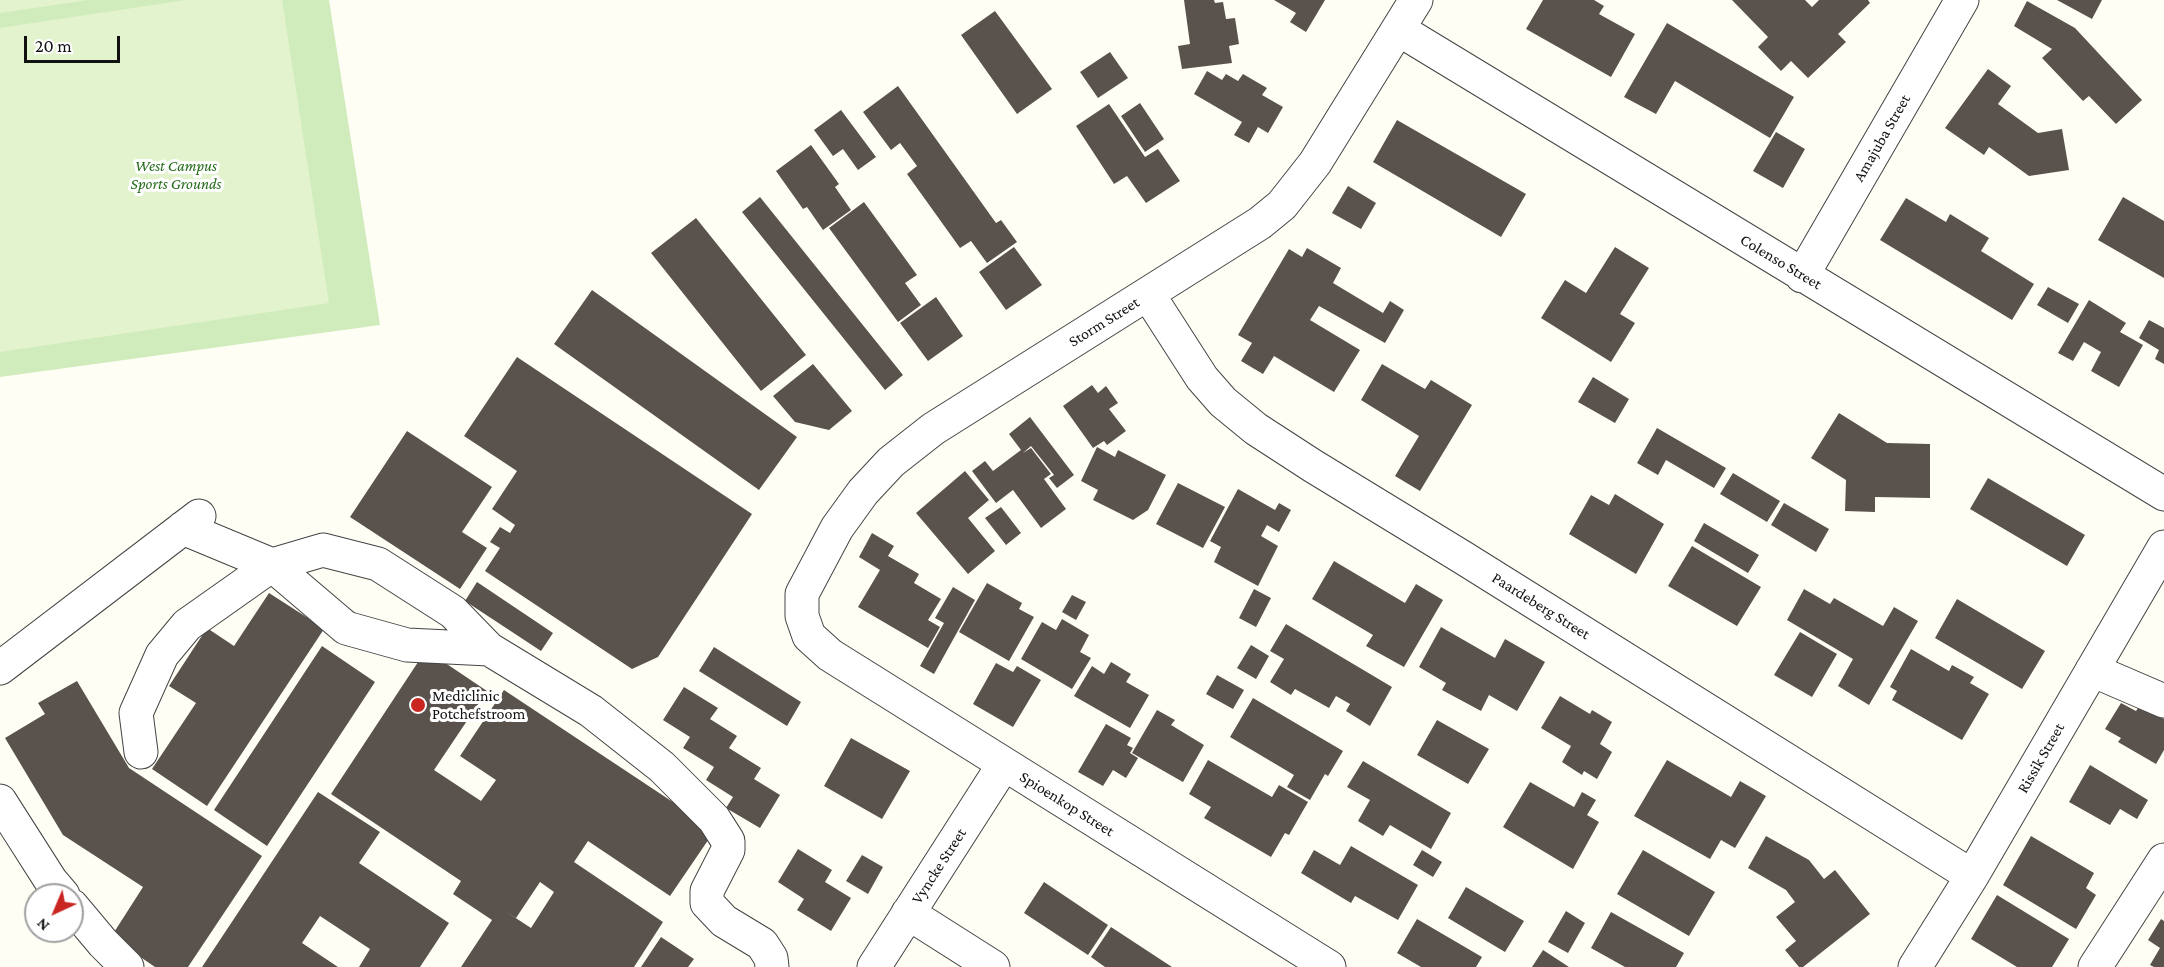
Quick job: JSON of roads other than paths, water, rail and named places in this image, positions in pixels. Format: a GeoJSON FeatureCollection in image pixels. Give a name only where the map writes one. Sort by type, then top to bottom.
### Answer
{"type":"FeatureCollection","features":[{"type":"Feature","properties":{"kind":"street","name":"Storm Street"},"geometry":{"type":"LineString","coordinates":[[809,636],[802,616],[802,594],[837,528],[863,492],[891,462],[933,429],[1260,223],[1282,205],[1316,163],[1416,0]]}},
{"type":"Feature","properties":{"kind":"street","name":"Amajuba Street"},"geometry":{"type":"LineString","coordinates":[[1802,276],[1962,0]]}},
{"type":"Feature","properties":{"kind":"street","name":"Colenso Street"},"geometry":{"type":"LineString","coordinates":[[1398,29],[2164,494]]}},
{"type":"Feature","properties":{"kind":"street","name":"Paardeberg Street"},"geometry":{"type":"LineString","coordinates":[[1148,294],[1202,378],[1223,402],[1256,429],[1972,876]]}},
{"type":"Feature","properties":{"kind":"street"},"geometry":{"type":"LineString","coordinates":[[0,668],[191,522],[272,565],[346,628],[407,645],[489,649]]}},
{"type":"Feature","properties":{"kind":"street","name":"Rissik Street"},"geometry":{"type":"LineString","coordinates":[[1915,967],[1972,876],[2164,547]]}},
{"type":"Feature","properties":{"kind":"street"},"geometry":{"type":"LineString","coordinates":[[141,752],[136,713],[162,656],[188,625],[272,565],[323,550],[378,564],[453,612],[489,649],[591,711],[662,767],[714,819],[728,841],[728,850],[707,891],[707,903],[724,921],[762,944],[776,964]]}},
{"type":"Feature","properties":{"kind":"street","name":"Spioenkop Street"},"geometry":{"type":"LineString","coordinates":[[809,636],[830,655],[1329,967]]}},
{"type":"Feature","properties":{"kind":"street"},"geometry":{"type":"LineString","coordinates":[[2092,670],[2164,700]]}},
{"type":"Feature","properties":{"kind":"street","name":"Vyncke Street"},"geometry":{"type":"LineString","coordinates":[[874,967],[1004,764]]}},
{"type":"Feature","properties":{"kind":"street"},"geometry":{"type":"LineString","coordinates":[[0,801],[53,883]]}},
{"type":"Feature","properties":{"kind":"street"},"geometry":{"type":"LineString","coordinates":[[2095,967],[2164,860]]}},
{"type":"Feature","properties":{"kind":"street"},"geometry":{"type":"LineString","coordinates":[[908,913],[993,967]]}},
{"type":"Feature","properties":{"kind":"street"},"geometry":{"type":"LineString","coordinates":[[84,920],[127,967]]}},
{"type":"Feature","properties":{"kind":"place","name":"Mediclinic Potchefstroom"},"geometry":{"type":"Point","coordinates":[418,705]}},
{"type":"Feature","properties":{"kind":"park label","name":"West Campus Sports Grounds"},"geometry":{"type":"Point","coordinates":[176,175]}}]}
